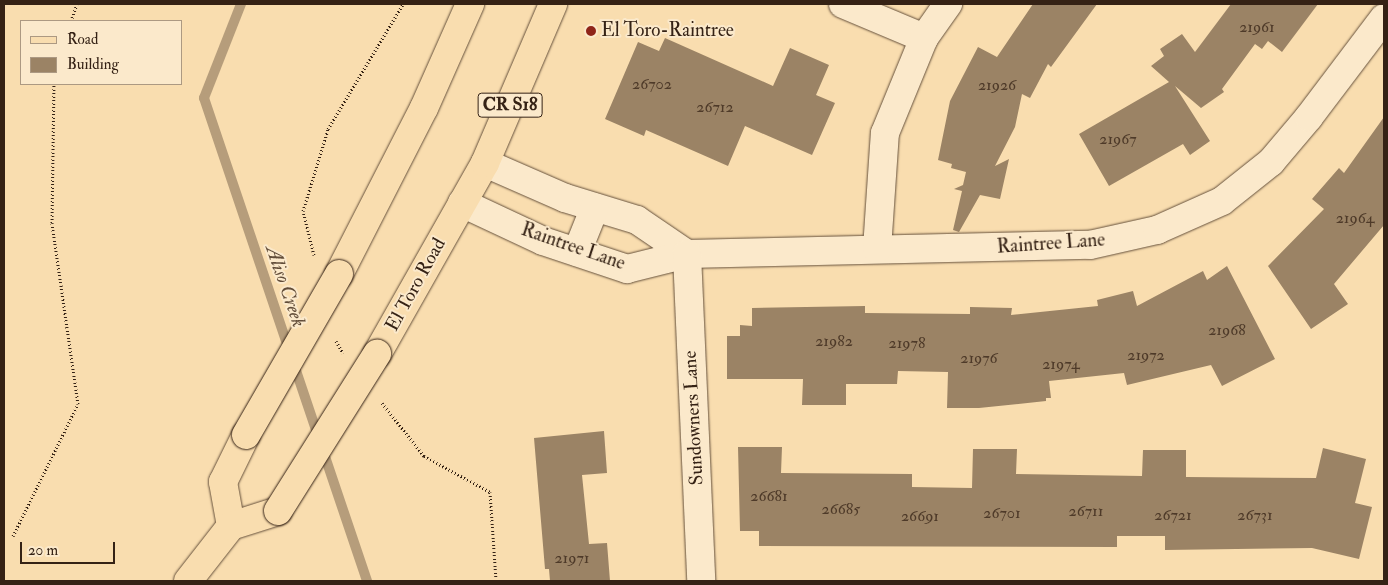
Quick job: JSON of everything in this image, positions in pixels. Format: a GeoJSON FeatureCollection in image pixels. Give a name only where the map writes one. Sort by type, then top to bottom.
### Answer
{"type":"FeatureCollection","features":[{"type":"Feature","properties":{"kind":"main road"},"geometry":{"type":"LineString","coordinates":[[188,581],[231,526],[223,482],[246,434],[338,274],[424,108],[470,4]]}},
{"type":"Feature","properties":{"kind":"main road","name":"El Toro Road"},"geometry":{"type":"LineString","coordinates":[[231,526],[278,510],[377,354],[485,163],[553,4]]}},
{"type":"Feature","properties":{"kind":"street"},"geometry":{"type":"LineString","coordinates":[[843,4],[924,38]]}},
{"type":"Feature","properties":{"kind":"street"},"geometry":{"type":"LineString","coordinates":[[878,249],[885,133],[924,38],[948,4]]}},
{"type":"Feature","properties":{"kind":"street","name":"Raintree Lane"},"geometry":{"type":"LineString","coordinates":[[462,203],[544,241],[627,269],[687,254],[878,249],[971,250],[1090,245],[1156,230],[1222,201],[1272,162],[1309,117],[1384,18]]}},
{"type":"Feature","properties":{"kind":"street"},"geometry":{"type":"LineString","coordinates":[[485,163],[566,198],[637,220],[687,254]]}},
{"type":"Feature","properties":{"kind":"street"},"geometry":{"type":"LineString","coordinates":[[578,252],[595,207]]}},
{"type":"Feature","properties":{"kind":"street","name":"Sundowners Lane"},"geometry":{"type":"LineString","coordinates":[[687,254],[701,581]]}},
{"type":"Feature","properties":{"kind":"path"},"geometry":{"type":"LineString","coordinates":[[71,20],[78,4]]}},
{"type":"Feature","properties":{"kind":"path"},"geometry":{"type":"LineString","coordinates":[[13,536],[78,404],[52,222],[54,85]]}},
{"type":"Feature","properties":{"kind":"building"},"geometry":{"type":"Polygon","coordinates":[[[1033,4],[1097,4],[1051,67],[1048,64],[1030,98],[1022,94],[1015,127],[995,166],[1009,159],[1000,199],[980,195],[959,232],[953,230],[962,191],[954,189],[963,185],[966,172],[951,168],[952,164],[938,160],[950,101],[978,47],[997,57],[1033,4]]]}},
{"type":"Feature","properties":{"kind":"building"},"geometry":{"type":"Polygon","coordinates":[[[1231,4],[1318,4],[1282,52],[1268,41],[1262,49],[1255,44],[1222,89],[1224,92],[1201,108],[1175,86],[1210,141],[1190,155],[1183,144],[1109,186],[1079,134],[1169,82],[1151,66],[1164,56],[1160,49],[1182,34],[1195,52],[1231,4]]]}},
{"type":"Feature","properties":{"kind":"building"},"geometry":{"type":"Polygon","coordinates":[[[665,38],[773,86],[790,48],[829,65],[816,95],[835,103],[812,155],[745,126],[728,166],[646,130],[644,136],[605,119],[638,42],[659,51],[665,38]]]}},
{"type":"Feature","properties":{"kind":"building"},"geometry":{"type":"Polygon","coordinates":[[[1384,117],[1384,225],[1334,284],[1348,304],[1311,329],[1268,266],[1324,209],[1312,199],[1339,168],[1344,173],[1384,117]]]}},
{"type":"Feature","properties":{"kind":"building"},"geometry":{"type":"Polygon","coordinates":[[[1227,266],[1275,359],[1222,386],[1211,365],[1127,385],[1124,373],[1049,381],[1051,398],[1046,398],[1046,401],[979,408],[947,408],[948,372],[898,371],[897,384],[846,384],[846,405],[802,405],[803,379],[727,379],[727,336],[740,336],[740,325],[752,326],[752,308],[865,306],[865,313],[970,314],[970,307],[1012,308],[1011,315],[1098,306],[1097,300],[1133,291],[1137,306],[1203,271],[1207,280],[1227,266]]]}},
{"type":"Feature","properties":{"kind":"building"},"geometry":{"type":"Polygon","coordinates":[[[604,431],[607,473],[582,475],[589,544],[607,543],[610,581],[550,581],[549,569],[545,569],[534,438],[604,431]]]}},
{"type":"Feature","properties":{"kind":"building"},"geometry":{"type":"Polygon","coordinates":[[[738,447],[782,447],[781,473],[912,474],[912,487],[972,488],[973,449],[1017,449],[1016,474],[1142,476],[1143,450],[1186,450],[1186,477],[1316,478],[1323,448],[1366,459],[1355,503],[1372,507],[1359,559],[1312,548],[1165,550],[1165,536],[1117,536],[1117,547],[759,546],[759,531],[740,531],[738,447]]]}},
{"type":"Feature","properties":{"kind":"waterway","name":"Aliso Creek"},"geometry":{"type":"LineString","coordinates":[[241,4],[204,98],[367,581]]}},
{"type":"Feature","properties":{"kind":"place","name":"El Toro-Raintree"},"geometry":{"type":"Point","coordinates":[591,31]}}]}
